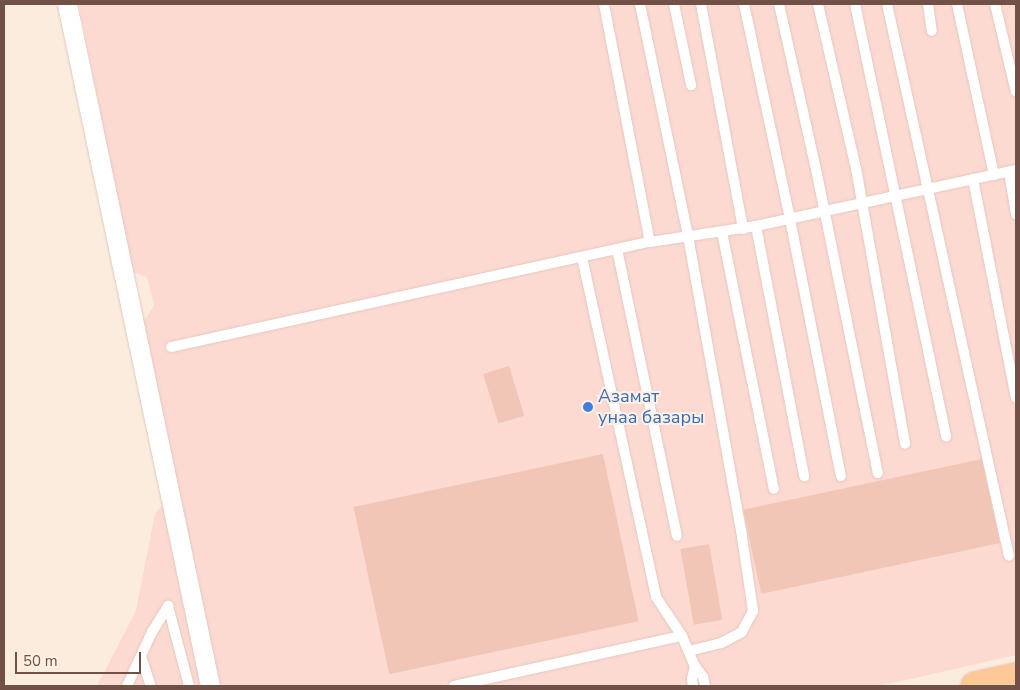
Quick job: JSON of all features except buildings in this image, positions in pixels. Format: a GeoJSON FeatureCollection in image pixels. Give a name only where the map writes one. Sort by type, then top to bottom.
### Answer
{"type":"FeatureCollection","features":[{"type":"Feature","properties":{"kind":"main road"},"geometry":{"type":"LineString","coordinates":[[975,686],[1016,677]]}},
{"type":"Feature","properties":{"kind":"street"},"geometry":{"type":"LineString","coordinates":[[72,5],[210,686]]}},
{"type":"Feature","properties":{"kind":"lane"},"geometry":{"type":"LineString","coordinates":[[604,4],[650,242]]}},
{"type":"Feature","properties":{"kind":"lane"},"geometry":{"type":"LineString","coordinates":[[640,4],[688,236],[753,611],[742,632],[721,643],[689,651]]}},
{"type":"Feature","properties":{"kind":"lane"},"geometry":{"type":"LineString","coordinates":[[674,4],[691,85]]}},
{"type":"Feature","properties":{"kind":"lane"},"geometry":{"type":"LineString","coordinates":[[701,4],[743,229]]}},
{"type":"Feature","properties":{"kind":"lane"},"geometry":{"type":"LineString","coordinates":[[744,4],[790,219],[841,476]]}},
{"type":"Feature","properties":{"kind":"lane"},"geometry":{"type":"LineString","coordinates":[[779,4],[878,473]]}},
{"type":"Feature","properties":{"kind":"lane"},"geometry":{"type":"LineString","coordinates":[[818,4],[856,168],[860,204],[905,444]]}},
{"type":"Feature","properties":{"kind":"lane"},"geometry":{"type":"LineString","coordinates":[[855,4],[946,438]]}},
{"type":"Feature","properties":{"kind":"lane"},"geometry":{"type":"LineString","coordinates":[[887,4],[930,189],[1009,556]]}},
{"type":"Feature","properties":{"kind":"lane"},"geometry":{"type":"LineString","coordinates":[[928,4],[932,31]]}},
{"type":"Feature","properties":{"kind":"lane"},"geometry":{"type":"LineString","coordinates":[[958,4],[994,175]]}},
{"type":"Feature","properties":{"kind":"lane"},"geometry":{"type":"LineString","coordinates":[[996,4],[1016,92]]}},
{"type":"Feature","properties":{"kind":"lane"},"geometry":{"type":"LineString","coordinates":[[171,347],[650,242],[743,229],[1012,171],[1016,214]]}},
{"type":"Feature","properties":{"kind":"lane"},"geometry":{"type":"LineString","coordinates":[[973,179],[1016,398]]}},
{"type":"Feature","properties":{"kind":"lane"},"geometry":{"type":"LineString","coordinates":[[756,226],[804,476]]}},
{"type":"Feature","properties":{"kind":"lane"},"geometry":{"type":"LineString","coordinates":[[722,232],[774,489]]}},
{"type":"Feature","properties":{"kind":"lane"},"geometry":{"type":"LineString","coordinates":[[618,249],[677,536]]}},
{"type":"Feature","properties":{"kind":"lane"},"geometry":{"type":"LineString","coordinates":[[582,257],[656,597],[682,636],[695,666],[703,677],[705,686]]}},
{"type":"Feature","properties":{"kind":"lane"},"geometry":{"type":"LineString","coordinates":[[128,686],[168,606],[189,686]]}},
{"type":"Feature","properties":{"kind":"lane"},"geometry":{"type":"LineString","coordinates":[[454,686],[682,636]]}},
{"type":"Feature","properties":{"kind":"lane"},"geometry":{"type":"LineString","coordinates":[[142,656],[151,686]]}},
{"type":"Feature","properties":{"kind":"lane"},"geometry":{"type":"LineString","coordinates":[[694,686],[692,679],[695,666]]}},
{"type":"Feature","properties":{"kind":"shaded area","name":"Азамат унаа базары"},"geometry":{"type":"Polygon","coordinates":[[[79,4],[1016,4],[1016,655],[879,686],[97,686],[136,611],[155,514],[176,488],[142,325],[154,305],[147,277],[132,272],[79,4]]]}},
{"type":"Feature","properties":{"kind":"place","name":"Азамат унаа базары"},"geometry":{"type":"Point","coordinates":[588,407]}}]}
